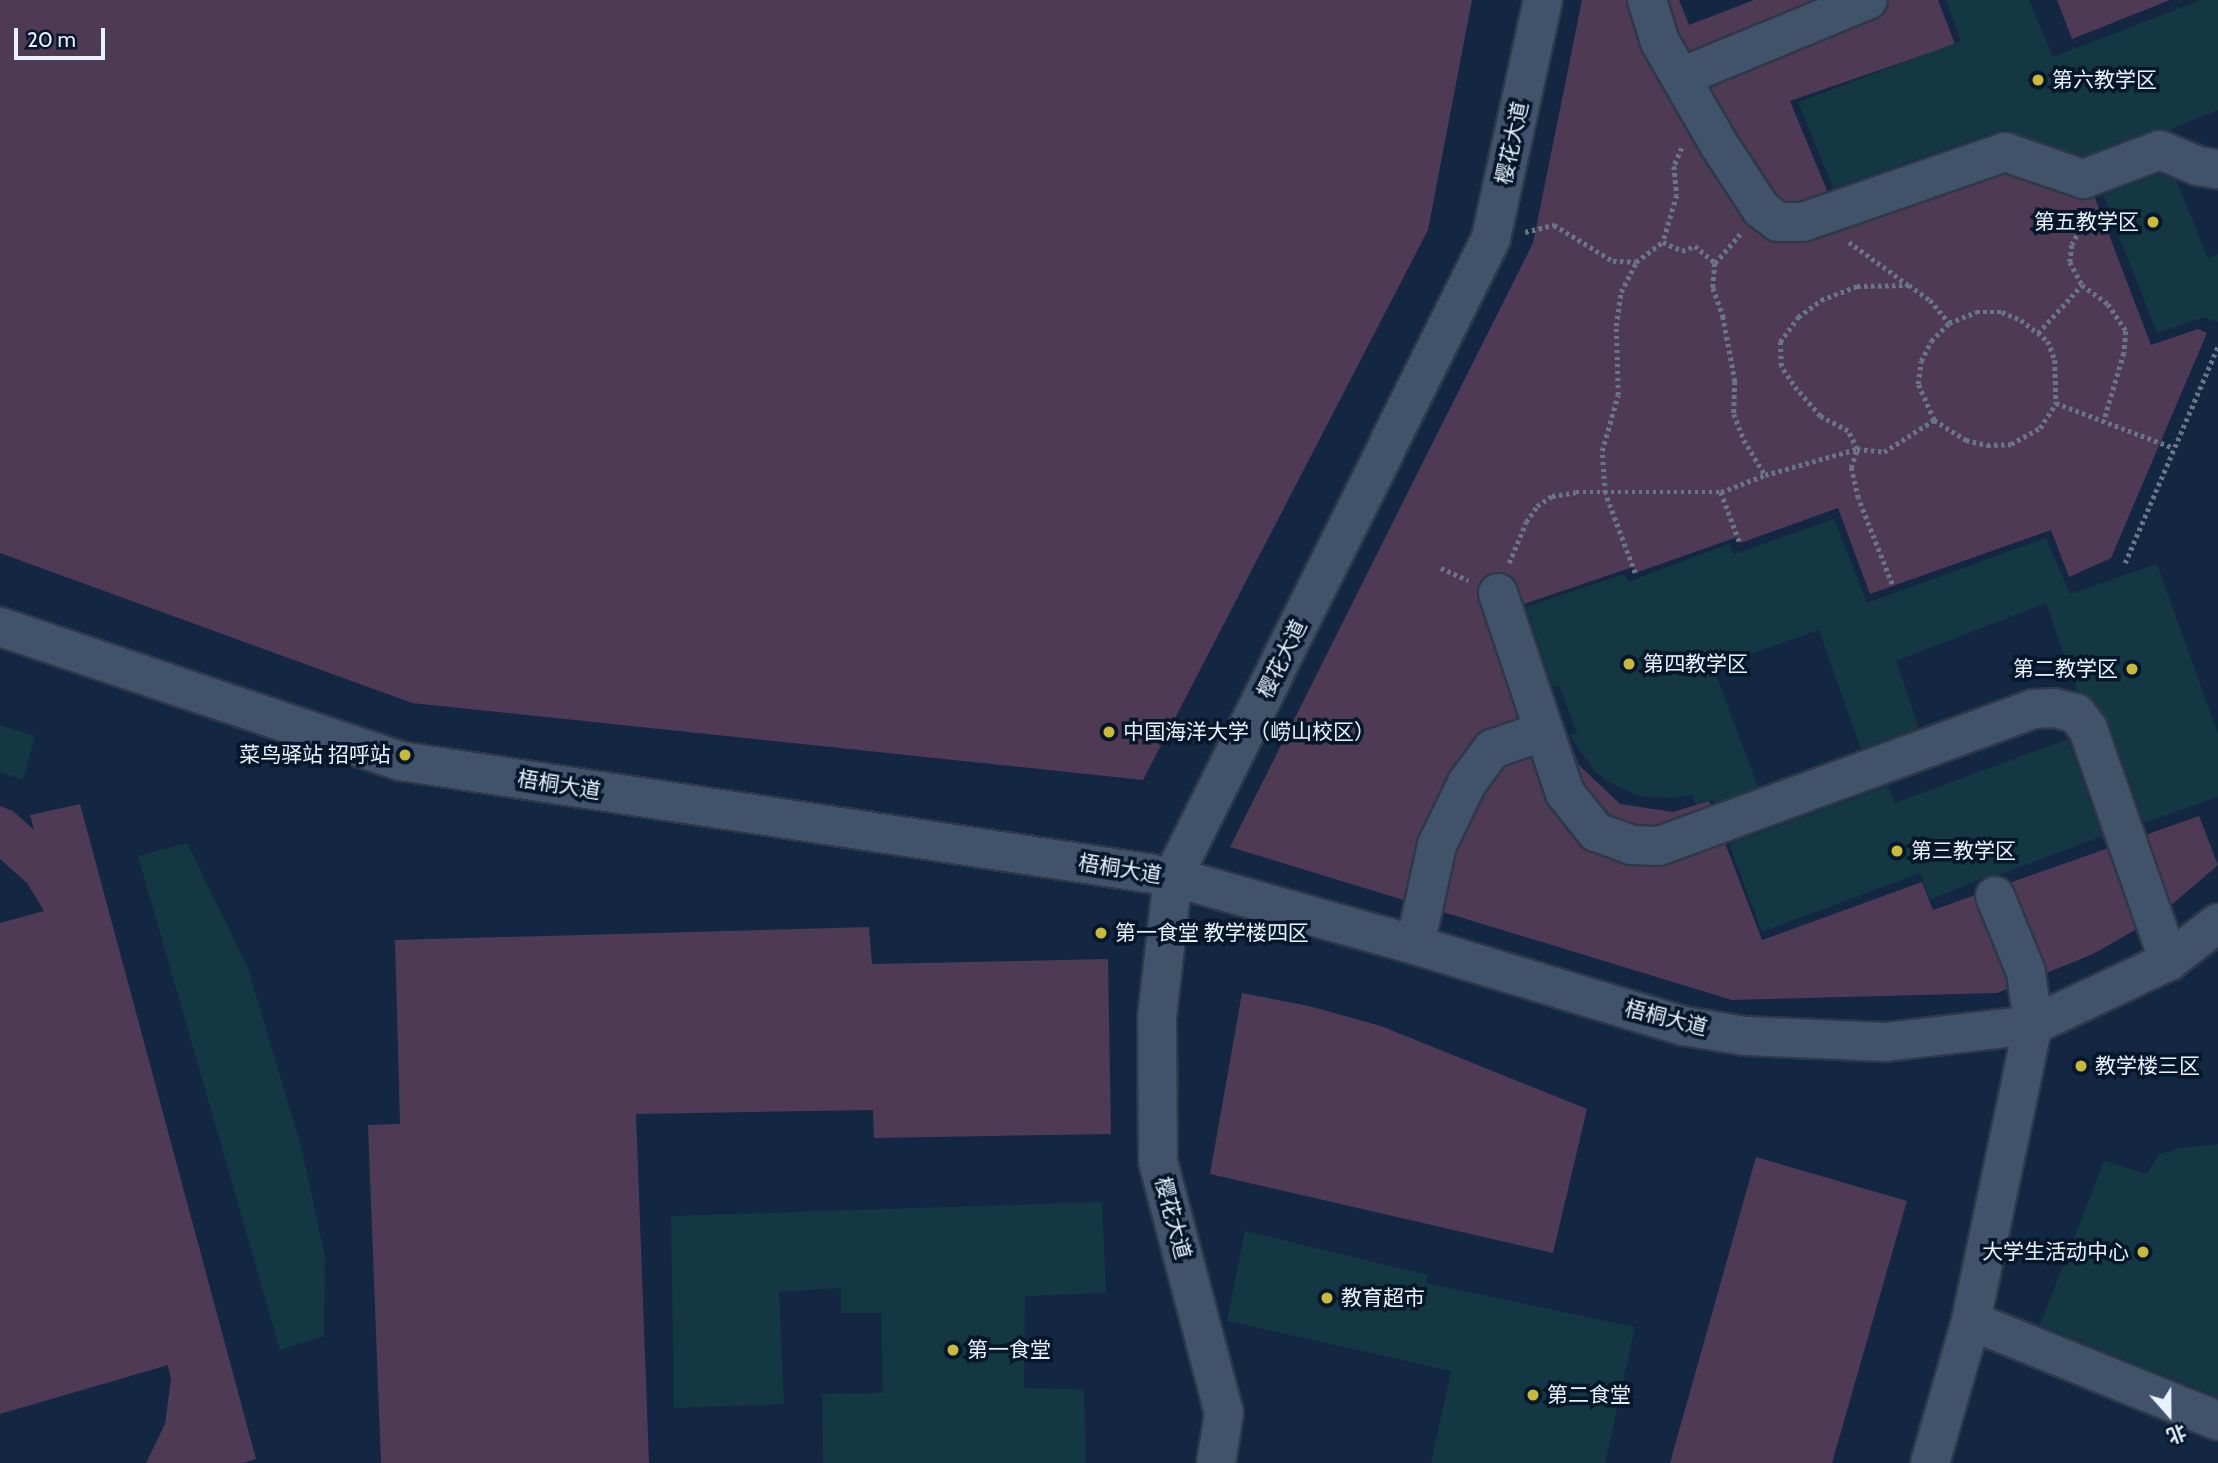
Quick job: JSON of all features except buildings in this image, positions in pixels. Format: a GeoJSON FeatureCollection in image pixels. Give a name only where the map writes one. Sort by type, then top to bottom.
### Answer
{"type":"FeatureCollection","features":[{"type":"Feature","properties":{"kind":"lane","name":"樱花大道"},"geometry":{"type":"LineString","coordinates":[[1216,1463],[1224,1413],[1158,1161],[1157,1017],[1173,877],[1491,238],[1543,0]]}},
{"type":"Feature","properties":{"kind":"lane"},"geometry":{"type":"LineString","coordinates":[[1647,0],[1660,42],[1705,119],[1761,209],[1778,222],[1803,222],[2005,152],[2082,179],[2160,150],[2198,166],[2218,169]]}},
{"type":"Feature","properties":{"kind":"lane"},"geometry":{"type":"LineString","coordinates":[[1681,77],[1868,0]]}},
{"type":"Feature","properties":{"kind":"lane"},"geometry":{"type":"LineString","coordinates":[[1498,593],[1564,793],[1596,832],[1631,845],[1659,846],[2034,709],[2054,708],[2076,713],[2088,729],[2169,961]]}},
{"type":"Feature","properties":{"kind":"lane","name":"梧桐大道"},"geometry":{"type":"LineString","coordinates":[[0,627],[400,761],[1173,877],[1415,945],[1684,1026],[1745,1036],[1886,1042],[2032,1025],[2169,961],[2218,923]]}},
{"type":"Feature","properties":{"kind":"lane"},"geometry":{"type":"LineString","coordinates":[[1415,945],[1437,845],[1467,783],[1492,749],[1544,731]]}},
{"type":"Feature","properties":{"kind":"lane"},"geometry":{"type":"LineString","coordinates":[[1930,1463],[1971,1321],[2032,1025],[2026,972],[1995,896]]}},
{"type":"Feature","properties":{"kind":"lane"},"geometry":{"type":"LineString","coordinates":[[1971,1321],[2218,1421]]}},
{"type":"Feature","properties":{"kind":"path"},"geometry":{"type":"LineString","coordinates":[[1635,573],[1605,493],[1602,451],[1618,395],[1616,326],[1621,292],[1636,262],[1663,242],[1677,195],[1674,166],[1688,137],[1705,119]]}},
{"type":"Feature","properties":{"kind":"path"},"geometry":{"type":"LineString","coordinates":[[2088,177],[2095,198],[2072,245],[2070,262],[2081,285],[2108,304],[2126,331],[2124,353],[2104,421]]}},
{"type":"Feature","properties":{"kind":"path"},"geometry":{"type":"LineString","coordinates":[[1761,209],[1715,263],[1713,288],[1723,316],[1735,381],[1734,415],[1744,440],[1765,475]]}},
{"type":"Feature","properties":{"kind":"path"},"geometry":{"type":"LineString","coordinates":[[1803,222],[1849,242],[1930,300],[1949,323]]}},
{"type":"Feature","properties":{"kind":"path"},"geometry":{"type":"LineString","coordinates":[[1491,238],[1554,225],[1613,261],[1636,262]]}},
{"type":"Feature","properties":{"kind":"path"},"geometry":{"type":"LineString","coordinates":[[1663,242],[1682,251],[1695,246],[1715,263]]}},
{"type":"Feature","properties":{"kind":"path"},"geometry":{"type":"LineString","coordinates":[[1892,584],[1858,498],[1851,468],[1857,449],[1848,432],[1821,416],[1797,390],[1781,366],[1780,342],[1798,317],[1821,300],[1857,286],[1909,285]]}},
{"type":"Feature","properties":{"kind":"path"},"geometry":{"type":"LineString","coordinates":[[2038,333],[2081,285]]}},
{"type":"Feature","properties":{"kind":"path"},"geometry":{"type":"LineString","coordinates":[[1976,312],[2003,312],[2021,320],[2038,333],[2048,341],[2055,360],[2056,403],[2040,428],[2011,444],[1987,445],[1966,440],[1934,420],[1918,384],[1920,361],[1931,341],[1949,323],[1976,312]]}},
{"type":"Feature","properties":{"kind":"path"},"geometry":{"type":"LineString","coordinates":[[2125,563],[2218,346]]}},
{"type":"Feature","properties":{"kind":"path"},"geometry":{"type":"LineString","coordinates":[[2056,403],[2174,447]]}},
{"type":"Feature","properties":{"kind":"path"},"geometry":{"type":"LineString","coordinates":[[1441,568],[1498,593],[1526,522],[1537,506],[1552,496],[1576,492],[1721,492],[1765,475],[1857,449],[1884,452],[1934,420]]}},
{"type":"Feature","properties":{"kind":"path"},"geometry":{"type":"LineString","coordinates":[[1721,492],[1740,543]]}},
{"type":"Feature","properties":{"kind":"shaded area","name":"中国海洋大学（崂山校区）"},"geometry":{"type":"Polygon","coordinates":[[[0,0],[2218,0],[2218,1463],[0,1463],[0,0]]]}},
{"type":"Feature","properties":{"kind":"shaded area"},"geometry":{"type":"Polygon","coordinates":[[[0,0],[1472,0],[1428,230],[1143,780],[412,703],[0,553],[0,0]]]}},
{"type":"Feature","properties":{"kind":"shaded area"},"geometry":{"type":"Polygon","coordinates":[[[1582,0],[1679,0],[1689,25],[1754,0],[1938,0],[1955,44],[1790,101],[1840,222],[2000,165],[2090,185],[2151,345],[2198,329],[2207,333],[2111,558],[2069,577],[2051,530],[1870,594],[1838,508],[1740,543],[1737,537],[1635,573],[1633,567],[1512,608],[1551,691],[1579,765],[1620,804],[1673,812],[1709,801],[1762,940],[1922,882],[1933,910],[2199,816],[2218,865],[2156,918],[2093,954],[1997,993],[1732,1000],[1230,847],[1533,243],[1582,0]]]}},
{"type":"Feature","properties":{"kind":"shaded area"},"geometry":{"type":"Polygon","coordinates":[[[2057,0],[2170,0],[2072,39],[2057,0]]]}},
{"type":"Feature","properties":{"kind":"shaded area"},"geometry":{"type":"Polygon","coordinates":[[[80,804],[256,1459],[243,1463],[146,1463],[165,1424],[171,1379],[168,1365],[0,1414],[0,923],[44,911],[27,883],[0,859],[0,806],[13,811],[34,830],[30,815],[80,804]]]}},
{"type":"Feature","properties":{"kind":"shaded area"},"geometry":{"type":"Polygon","coordinates":[[[869,927],[872,964],[1108,959],[1111,1134],[874,1138],[873,1110],[636,1114],[649,1463],[381,1463],[368,1125],[400,1124],[395,940],[869,927]]]}},
{"type":"Feature","properties":{"kind":"shaded area"},"geometry":{"type":"Polygon","coordinates":[[[1242,993],[1309,1006],[1381,1026],[1587,1109],[1553,1253],[1210,1174],[1242,993]]]}},
{"type":"Feature","properties":{"kind":"shaded area"},"geometry":{"type":"Polygon","coordinates":[[[1756,1157],[1907,1201],[1832,1463],[1670,1463],[1756,1157]]]}},
{"type":"Feature","properties":{"kind":"place","name":"第六教学区"},"geometry":{"type":"Point","coordinates":[2038,80]}},
{"type":"Feature","properties":{"kind":"place","name":"第五教学区"},"geometry":{"type":"Point","coordinates":[2153,222]}},
{"type":"Feature","properties":{"kind":"place","name":"第四教学区"},"geometry":{"type":"Point","coordinates":[1629,664]}},
{"type":"Feature","properties":{"kind":"place","name":"第二教学区"},"geometry":{"type":"Point","coordinates":[2132,669]}},
{"type":"Feature","properties":{"kind":"place","name":"中国海洋大学（崂山校区）"},"geometry":{"type":"Point","coordinates":[1109,732]}},
{"type":"Feature","properties":{"kind":"place","name":"菜鸟驿站 招呼站"},"geometry":{"type":"Point","coordinates":[405,755]}},
{"type":"Feature","properties":{"kind":"place","name":"第三教学区"},"geometry":{"type":"Point","coordinates":[1897,851]}},
{"type":"Feature","properties":{"kind":"place","name":"第一食堂 教学楼四区"},"geometry":{"type":"Point","coordinates":[1101,933]}},
{"type":"Feature","properties":{"kind":"place","name":"教学楼三区"},"geometry":{"type":"Point","coordinates":[2081,1066]}},
{"type":"Feature","properties":{"kind":"place","name":"大学生活动中心"},"geometry":{"type":"Point","coordinates":[2143,1252]}},
{"type":"Feature","properties":{"kind":"place","name":"教育超市"},"geometry":{"type":"Point","coordinates":[1327,1298]}},
{"type":"Feature","properties":{"kind":"place","name":"第一食堂"},"geometry":{"type":"Point","coordinates":[953,1350]}},
{"type":"Feature","properties":{"kind":"place","name":"第二食堂"},"geometry":{"type":"Point","coordinates":[1533,1395]}}]}
